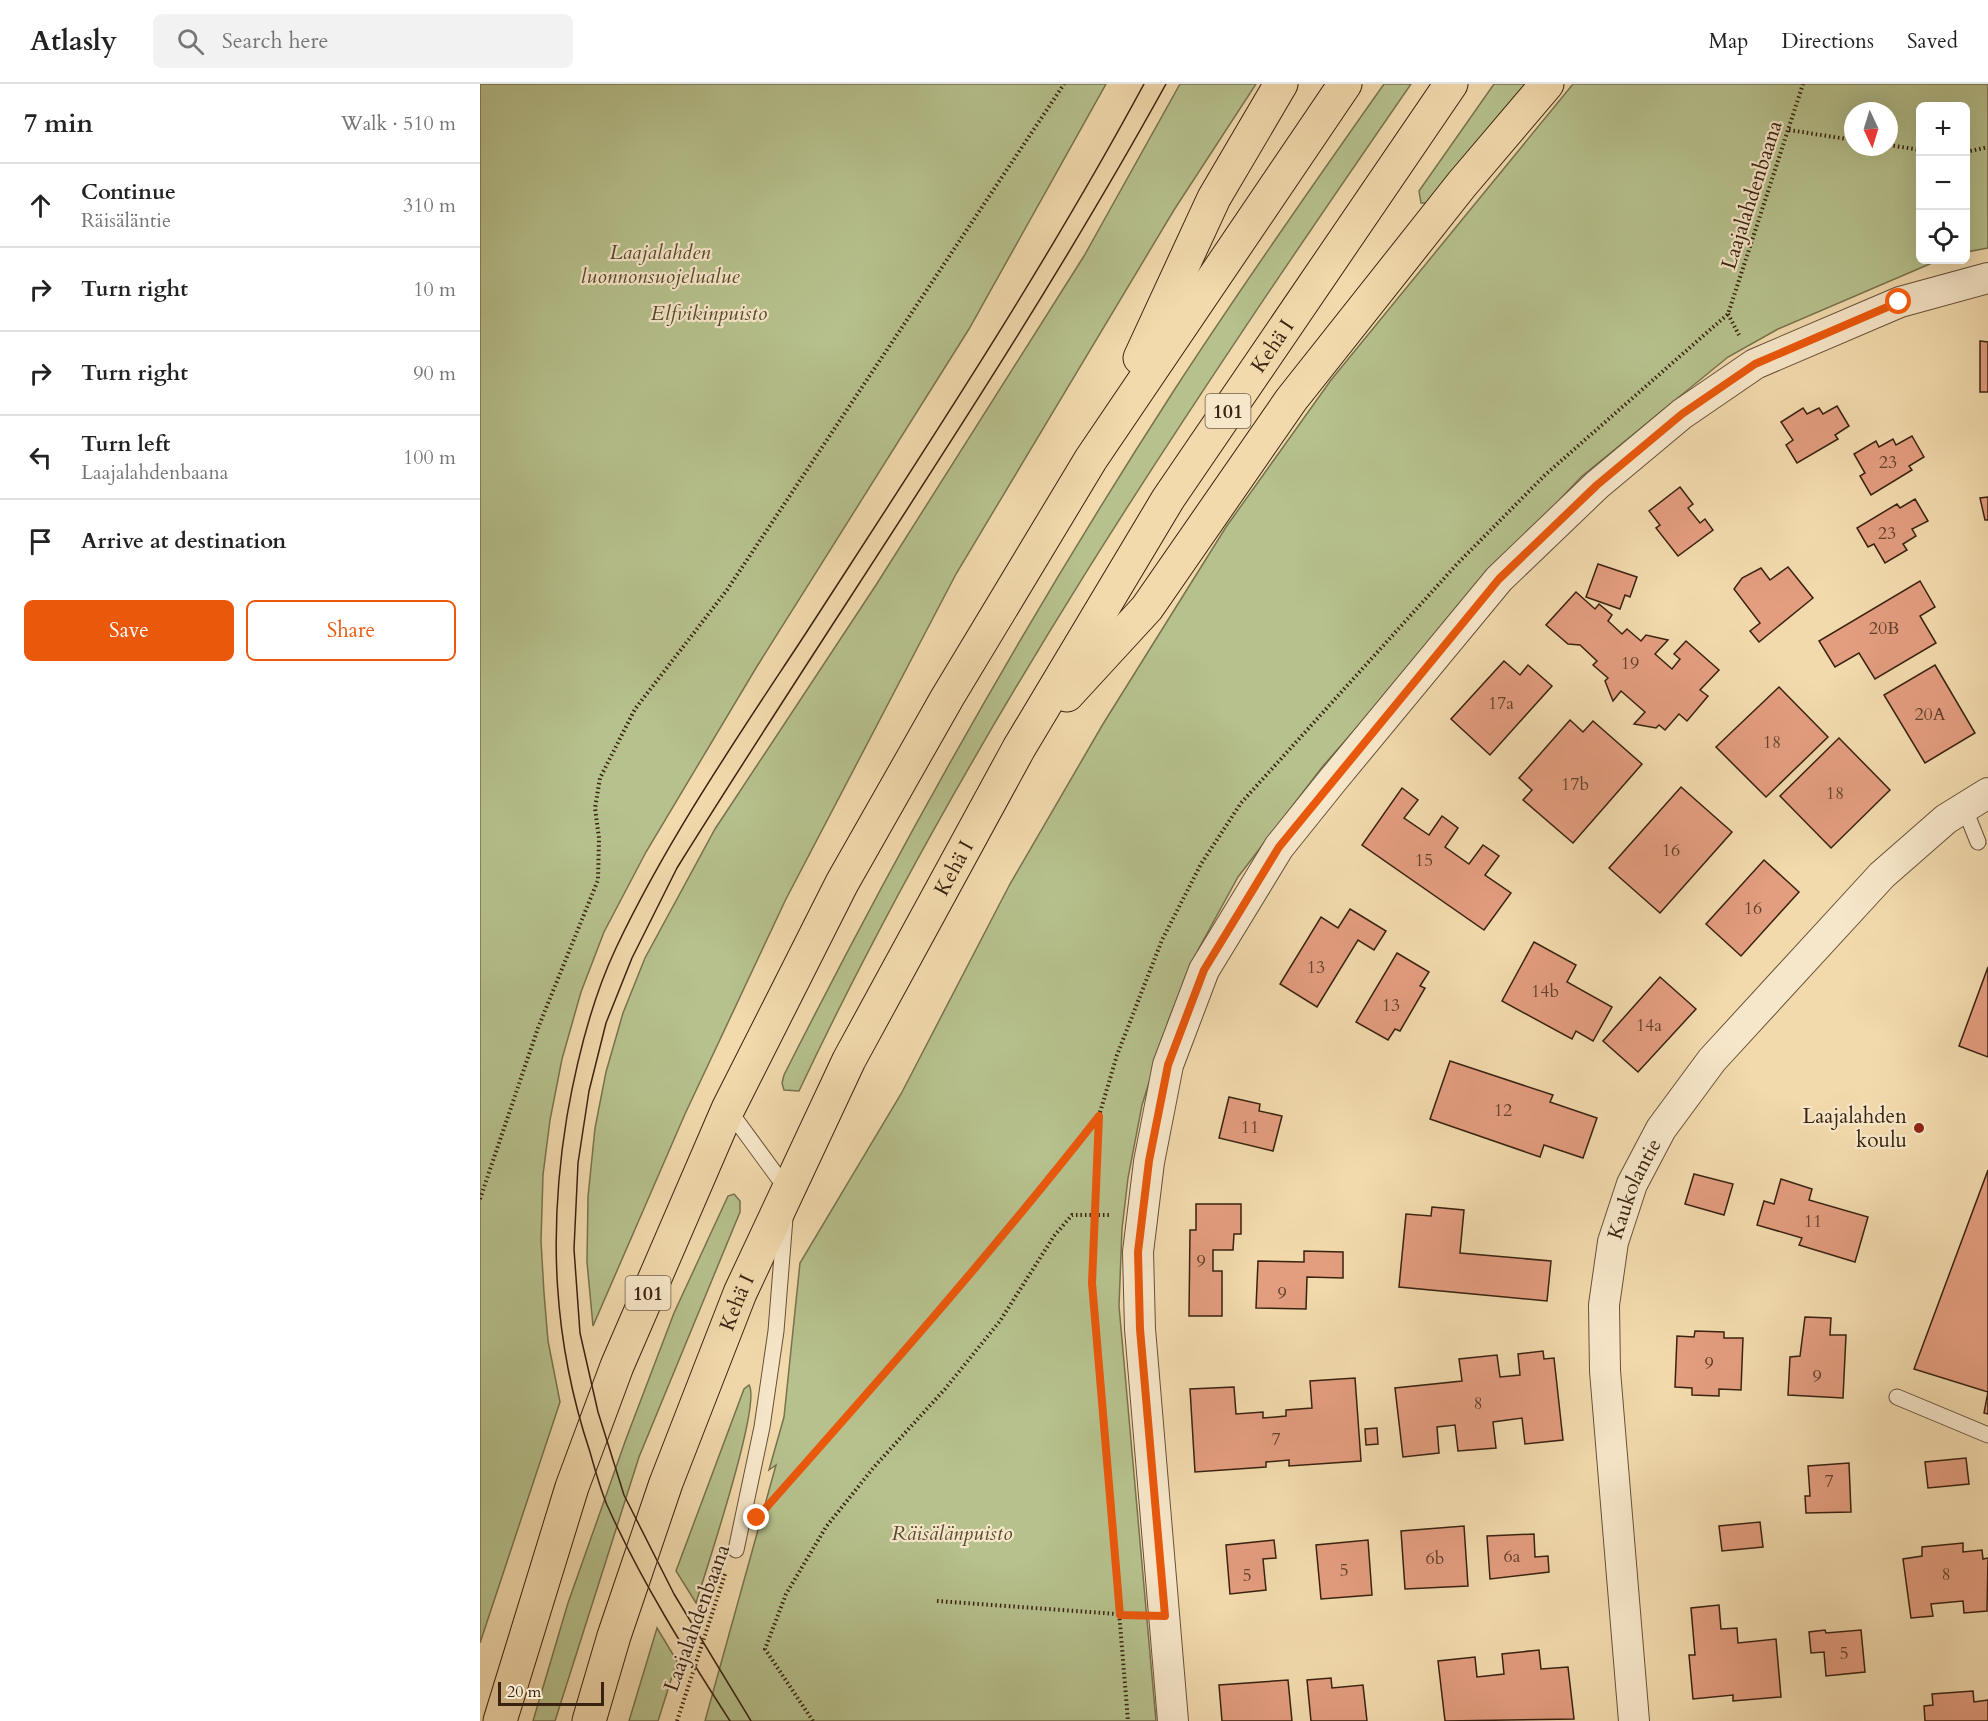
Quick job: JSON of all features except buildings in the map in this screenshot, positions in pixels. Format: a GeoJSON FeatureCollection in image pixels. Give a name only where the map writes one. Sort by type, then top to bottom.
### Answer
{"type":"FeatureCollection","features":[{"type":"Feature","properties":{"kind":"highway"},"geometry":{"type":"LineString","coordinates":[[1091,459],[1214,198],[1281,84]]}},
{"type":"Feature","properties":{"kind":"highway","name":"101"},"geometry":{"type":"LineString","coordinates":[[500,1721],[576,1476],[617,1366],[728,1109],[842,884],[947,698],[1091,459],[1345,84]]}},
{"type":"Feature","properties":{"kind":"highway","name":"Kehä I"},"geometry":{"type":"LineString","coordinates":[[589,1721],[614,1636],[666,1483],[740,1293],[849,1060],[1019,748],[1168,499],[1451,84]]}},
{"type":"Feature","properties":{"kind":"highway"},"geometry":{"type":"LineString","coordinates":[[1019,748],[1147,608],[1291,400],[1462,184],[1547,84]]}},
{"type":"Feature","properties":{"kind":"street"},"geometry":{"type":"LineString","coordinates":[[1173,1721],[1140,1329],[1138,1252],[1149,1161],[1168,1065],[1204,970],[1273,856],[1499,579],[1597,485],[1682,414],[1755,364],[1899,302],[1988,278]]}},
{"type":"Feature","properties":{"kind":"street","name":"Kaukolantie"},"geometry":{"type":"LineString","coordinates":[[1634,1721],[1605,1371],[1604,1305],[1613,1242],[1632,1184],[1661,1129],[1712,1059],[1882,875],[1946,819],[1976,800]]}},
{"type":"Feature","properties":{"kind":"lane"},"geometry":{"type":"LineString","coordinates":[[1976,800],[1978,842]]}},
{"type":"Feature","properties":{"kind":"lane"},"geometry":{"type":"LineString","coordinates":[[728,1109],[788,1190],[776,1331],[762,1427],[736,1550]]}},
{"type":"Feature","properties":{"kind":"lane"},"geometry":{"type":"LineString","coordinates":[[1897,1397],[1988,1435]]}},
{"type":"Feature","properties":{"kind":"path"},"geometry":{"type":"LineString","coordinates":[[480,1199],[538,1028],[598,880],[599,838],[594,808],[600,777],[635,709],[727,590],[1064,84]]}},
{"type":"Feature","properties":{"kind":"path","name":"Laajalahdenbaana"},"geometry":{"type":"LineString","coordinates":[[1728,314],[1790,130],[1803,84]]}},
{"type":"Feature","properties":{"kind":"path"},"geometry":{"type":"LineString","coordinates":[[1790,130],[1844,139]]}},
{"type":"Feature","properties":{"kind":"path"},"geometry":{"type":"LineString","coordinates":[[1898,147],[1916,149]]}},
{"type":"Feature","properties":{"kind":"path"},"geometry":{"type":"LineString","coordinates":[[1970,151],[1988,147]]}},
{"type":"Feature","properties":{"kind":"path"},"geometry":{"type":"LineString","coordinates":[[772,1500],[875,1384],[1099,1116],[1093,1213],[1092,1283],[1128,1721]]}},
{"type":"Feature","properties":{"kind":"path"},"geometry":{"type":"LineString","coordinates":[[813,1721],[765,1649],[786,1594],[826,1527],[874,1467],[945,1389],[1000,1321],[1054,1236],[1072,1215],[1093,1213]]}},
{"type":"Feature","properties":{"kind":"path","name":"Laajalahdenbaana"},"geometry":{"type":"LineString","coordinates":[[677,1721],[723,1579],[736,1550]]}},
{"type":"Feature","properties":{"kind":"path"},"geometry":{"type":"LineString","coordinates":[[938,1600],[1120,1615],[1165,1616]]}},
{"type":"Feature","properties":{"kind":"green space","name":"Elfvikinpuisto"},"geometry":{"type":"Polygon","coordinates":[[[480,84],[1106,84],[969,329],[756,668],[646,852],[604,932],[581,992],[562,1059],[550,1120],[543,1175],[541,1241],[544,1293],[548,1341],[560,1402],[480,1643],[480,84]]]}},
{"type":"Feature","properties":{"kind":"green space"},"geometry":{"type":"Polygon","coordinates":[[[1180,84],[1256,84],[1174,210],[956,574],[786,899],[685,1114],[593,1326],[587,1262],[588,1197],[595,1128],[606,1072],[623,1013],[645,958],[715,829],[876,585],[1084,256],[1180,84]]]}},
{"type":"Feature","properties":{"kind":"green space"},"geometry":{"type":"Polygon","coordinates":[[[1384,84],[1411,84],[1245,328],[1084,575],[934,829],[864,959],[799,1091],[784,1090],[782,1083],[784,1075],[921,814],[1069,559],[1199,353],[1384,84]]]}},
{"type":"Feature","properties":{"kind":"green space"},"geometry":{"type":"Polygon","coordinates":[[[1494,84],[1527,84],[1428,203],[1421,203],[1419,191],[1494,84]]]}},
{"type":"Feature","properties":{"kind":"green space","name":"Räisälänpuisto"},"geometry":{"type":"Polygon","coordinates":[[[1573,84],[1988,84],[1988,248],[1970,251],[1970,102],[1916,102],[1916,264],[1930,264],[1778,329],[1728,357],[1581,477],[1507,556],[1323,766],[1238,877],[1198,950],[1169,1019],[1142,1105],[1128,1178],[1122,1229],[1119,1306],[1156,1721],[705,1721],[776,1465],[769,1470],[784,1417],[800,1263],[901,1094],[1010,884],[1103,724],[1226,527],[1331,380],[1573,84]]]}},
{"type":"Feature","properties":{"kind":"green space"},"geometry":{"type":"Polygon","coordinates":[[[734,1194],[740,1201],[740,1212],[639,1457],[555,1721],[533,1721],[568,1603],[626,1439],[674,1313],[728,1196],[734,1194]]]}},
{"type":"Feature","properties":{"kind":"green space"},"geometry":{"type":"Polygon","coordinates":[[[749,1385],[751,1398],[740,1454],[696,1603],[676,1571],[744,1389],[749,1385]]]}},
{"type":"Feature","properties":{"kind":"green space"},"geometry":{"type":"Polygon","coordinates":[[[657,1628],[677,1661],[658,1721],[629,1721],[657,1628]]]}},
{"type":"Feature","properties":{"kind":"tram line"},"geometry":{"type":"LineString","coordinates":[[730,1721],[649,1588],[607,1505],[568,1369],[561,1327],[558,1286],[557,1202],[567,1116],[580,1052],[607,968],[636,907],[681,827],[981,362],[1065,224],[1144,84]]}},
{"type":"Feature","properties":{"kind":"tram line"},"geometry":{"type":"LineString","coordinates":[[751,1721],[674,1594],[624,1495],[598,1412],[580,1333],[574,1249],[578,1163],[589,1091],[606,1023],[632,958],[677,868],[989,382],[1050,284],[1166,84]]}},
{"type":"Feature","properties":{"kind":"place","name":"Laajalahden koulu"},"geometry":{"type":"Point","coordinates":[1919,1128]}},
{"type":"Feature","properties":{"kind":"route"},"geometry":{"type":"LineString","coordinates":[[757,1518],[875,1384],[1099,1116],[1093,1213],[1092,1283],[1120,1615],[1165,1616],[1140,1329],[1138,1252],[1149,1161],[1168,1065],[1204,970],[1279,847],[1499,579],[1597,485],[1682,414],[1734,376],[1755,364],[1899,302]]}},
{"type":"Feature","properties":{"kind":"park label","name":"Laajalahden luonnonsuojelualue"},"geometry":{"type":"Point","coordinates":[660,264]}}]}
